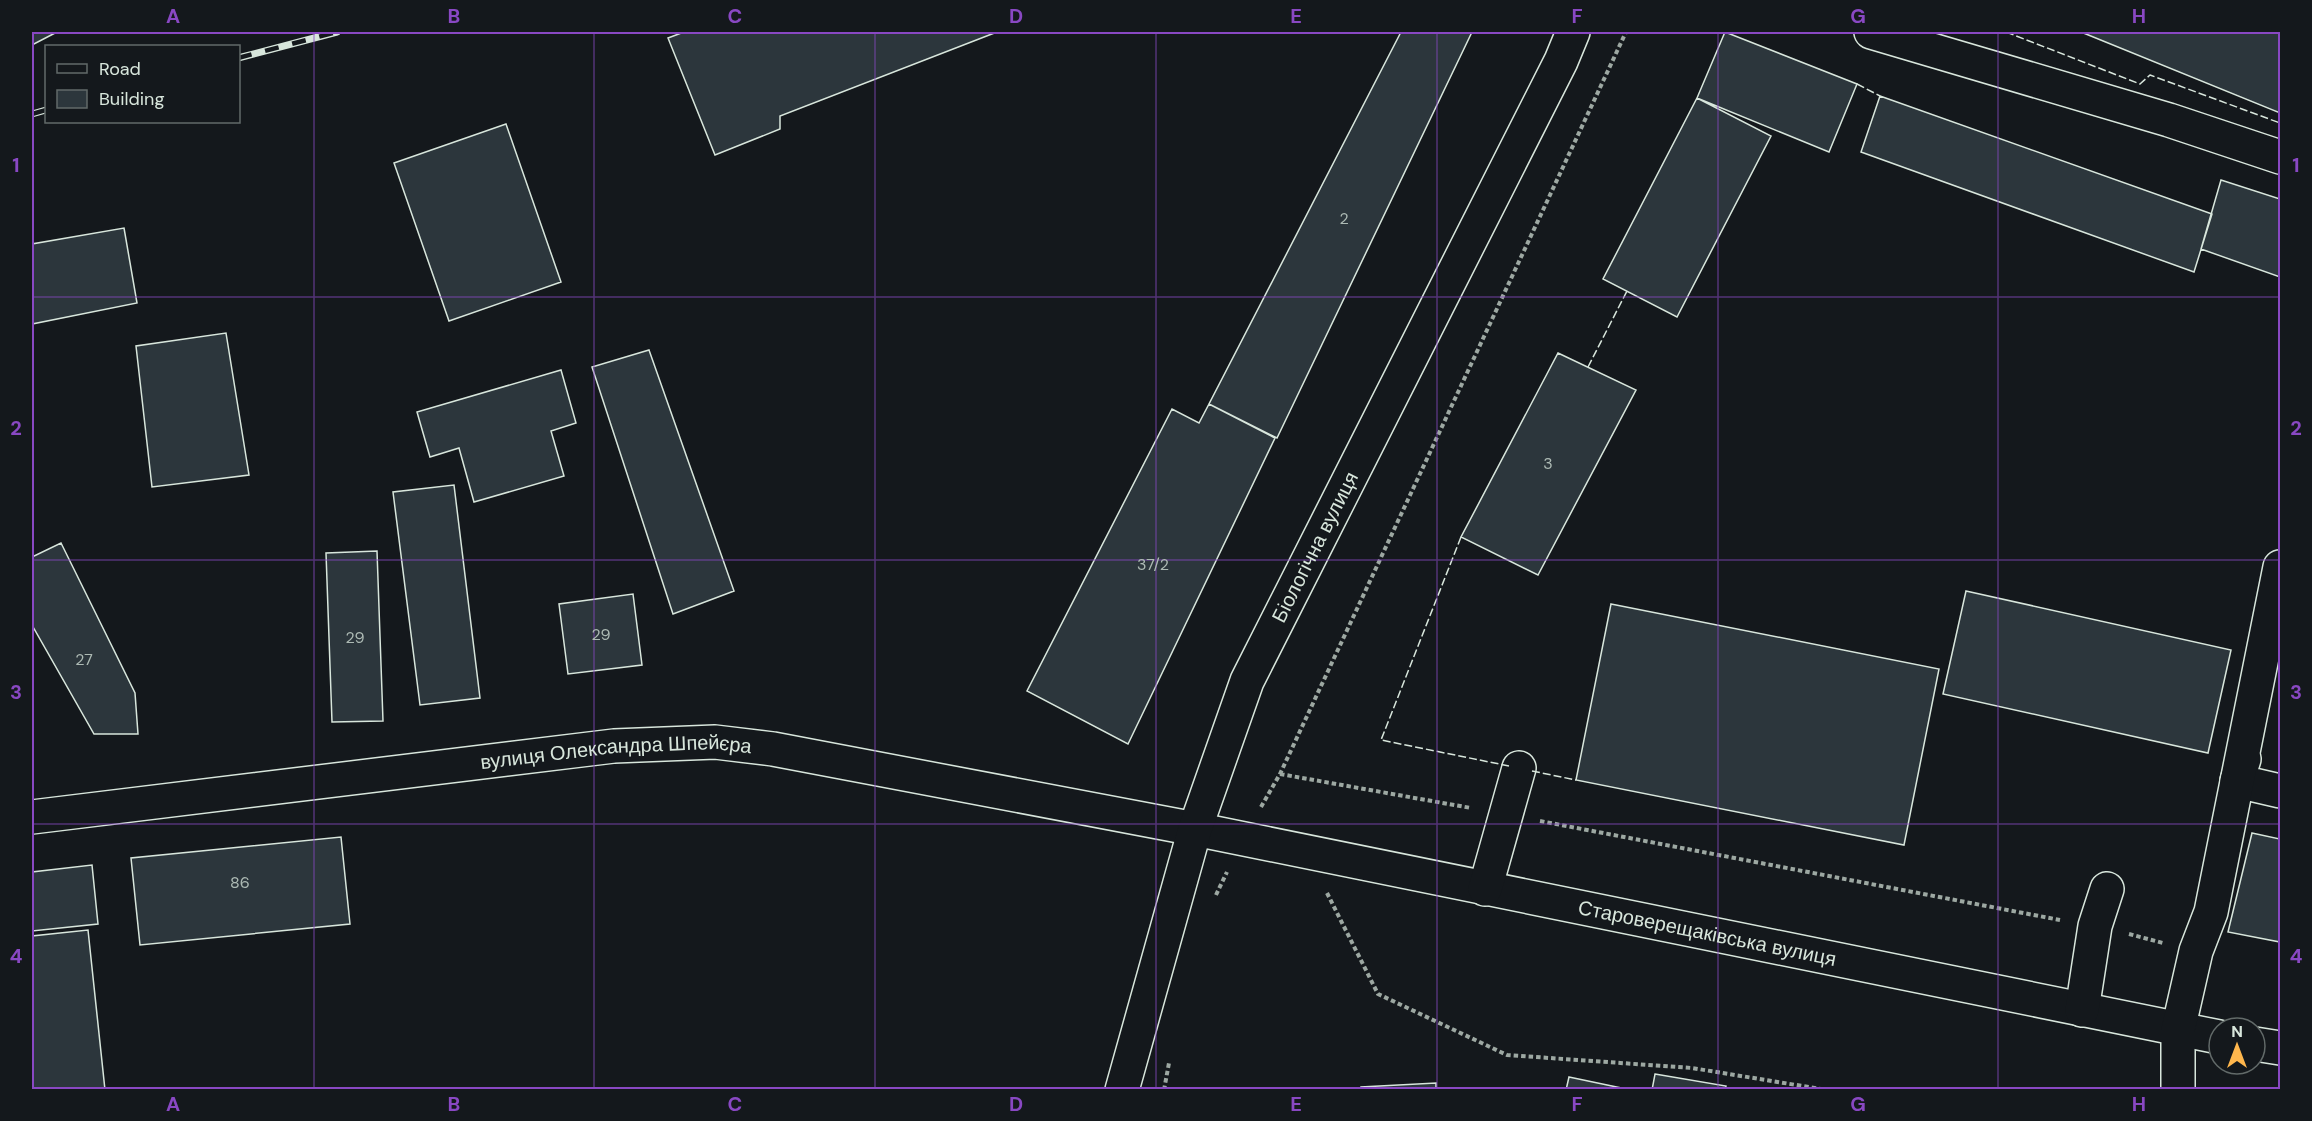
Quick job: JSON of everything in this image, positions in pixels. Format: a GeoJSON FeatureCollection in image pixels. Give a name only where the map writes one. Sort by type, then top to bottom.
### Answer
{"type":"FeatureCollection","features":[{"type":"Feature","properties":{"kind":"street","name":"Біологічна вулиця"},"geometry":{"type":"LineString","coordinates":[[1122,1089],[1195,829],[1247,681],[1556,72],[1573,32]]}},
{"type":"Feature","properties":{"kind":"street"},"geometry":{"type":"LineString","coordinates":[[1871,32],[2169,120],[2280,157]]}},
{"type":"Feature","properties":{"kind":"street"},"geometry":{"type":"LineString","coordinates":[[2178,1089],[2178,1030],[2196,951],[2211,912],[2280,567]]}},
{"type":"Feature","properties":{"kind":"street"},"geometry":{"type":"LineString","coordinates":[[2237,781],[2280,643]]}},
{"type":"Feature","properties":{"kind":"street","name":"вулиця Олександра Шпейєра"},"geometry":{"type":"LineString","coordinates":[[32,817],[614,746],[714,742],[773,749],[1195,829]]}},
{"type":"Feature","properties":{"kind":"street"},"geometry":{"type":"LineString","coordinates":[[1485,889],[1519,768]]}},
{"type":"Feature","properties":{"kind":"street"},"geometry":{"type":"LineString","coordinates":[[2237,781],[2280,791]]}},
{"type":"Feature","properties":{"kind":"street","name":"Староверещаківська вулиця"},"geometry":{"type":"LineString","coordinates":[[1195,829],[2207,1035]]}},
{"type":"Feature","properties":{"kind":"street"},"geometry":{"type":"LineString","coordinates":[[2082,1010],[2095,926],[2108,889]]}},
{"type":"Feature","properties":{"kind":"path"},"geometry":{"type":"LineString","coordinates":[[1214,899],[1280,774],[1626,32]]}},
{"type":"Feature","properties":{"kind":"path"},"geometry":{"type":"LineString","coordinates":[[1280,774],[1505,814],[2095,926],[2196,951]]}},
{"type":"Feature","properties":{"kind":"path"},"geometry":{"type":"LineString","coordinates":[[1306,852],[1378,994],[1507,1055],[1692,1068],[1827,1089]]}},
{"type":"Feature","properties":{"kind":"path"},"geometry":{"type":"LineString","coordinates":[[1164,1089],[1171,1055]]}},
{"type":"Feature","properties":{"kind":"building"},"geometry":{"type":"Polygon","coordinates":[[[32,32],[57,32],[32,45],[32,32]]]}},
{"type":"Feature","properties":{"kind":"building"},"geometry":{"type":"Polygon","coordinates":[[[684,32],[997,32],[780,116],[780,129],[715,155],[668,38],[684,32]]]}},
{"type":"Feature","properties":{"kind":"building"},"geometry":{"type":"Polygon","coordinates":[[[1401,32],[1472,32],[1277,438],[1209,404],[1401,32]]]}},
{"type":"Feature","properties":{"kind":"building"},"geometry":{"type":"Polygon","coordinates":[[[1725,32],[1857,84],[1829,152],[1697,98],[1725,32]]]}},
{"type":"Feature","properties":{"kind":"building"},"geometry":{"type":"Polygon","coordinates":[[[2081,32],[2280,32],[2280,113],[2081,32]]]}},
{"type":"Feature","properties":{"kind":"building"},"geometry":{"type":"Polygon","coordinates":[[[1880,96],[2212,214],[2194,272],[1861,152],[1880,96]]]}},
{"type":"Feature","properties":{"kind":"building"},"geometry":{"type":"Polygon","coordinates":[[[1697,98],[1771,136],[1677,317],[1603,279],[1697,98]]]}},
{"type":"Feature","properties":{"kind":"building"},"geometry":{"type":"Polygon","coordinates":[[[506,124],[561,282],[449,321],[394,163],[506,124]]]}},
{"type":"Feature","properties":{"kind":"building"},"geometry":{"type":"Polygon","coordinates":[[[2221,180],[2280,199],[2280,277],[2201,249],[2221,180]]]}},
{"type":"Feature","properties":{"kind":"building"},"geometry":{"type":"Polygon","coordinates":[[[124,228],[137,303],[32,324],[32,244],[124,228]]]}},
{"type":"Feature","properties":{"kind":"building"},"geometry":{"type":"Polygon","coordinates":[[[226,333],[249,475],[152,487],[136,346],[226,333]]]}},
{"type":"Feature","properties":{"kind":"building"},"geometry":{"type":"Polygon","coordinates":[[[649,350],[734,591],[673,614],[592,367],[649,350]]]}},
{"type":"Feature","properties":{"kind":"building"},"geometry":{"type":"Polygon","coordinates":[[[1558,353],[1636,390],[1538,575],[1461,537],[1558,353]]]}},
{"type":"Feature","properties":{"kind":"building"},"geometry":{"type":"Polygon","coordinates":[[[561,370],[576,423],[551,431],[564,476],[474,502],[459,448],[430,457],[417,412],[561,370]]]}},
{"type":"Feature","properties":{"kind":"building"},"geometry":{"type":"Polygon","coordinates":[[[1209,404],[1275,438],[1128,744],[1027,691],[1172,409],[1199,423],[1209,404]]]}},
{"type":"Feature","properties":{"kind":"building"},"geometry":{"type":"Polygon","coordinates":[[[454,485],[480,698],[420,705],[393,492],[454,485]]]}},
{"type":"Feature","properties":{"kind":"building"},"geometry":{"type":"Polygon","coordinates":[[[61,543],[135,693],[138,734],[94,734],[32,625],[32,557],[61,543]]]}},
{"type":"Feature","properties":{"kind":"building"},"geometry":{"type":"Polygon","coordinates":[[[377,551],[383,721],[332,722],[326,553],[377,551]]]}},
{"type":"Feature","properties":{"kind":"building"},"geometry":{"type":"Polygon","coordinates":[[[1966,591],[2231,650],[2208,753],[1943,694],[1966,591]]]}},
{"type":"Feature","properties":{"kind":"building"},"geometry":{"type":"Polygon","coordinates":[[[633,594],[642,665],[568,674],[559,604],[633,594]]]}},
{"type":"Feature","properties":{"kind":"building"},"geometry":{"type":"Polygon","coordinates":[[[1611,604],[1939,669],[1904,845],[1576,780],[1611,604]]]}},
{"type":"Feature","properties":{"kind":"building"},"geometry":{"type":"Polygon","coordinates":[[[2252,833],[2280,839],[2280,942],[2228,932],[2252,833]]]}},
{"type":"Feature","properties":{"kind":"building"},"geometry":{"type":"Polygon","coordinates":[[[341,837],[350,924],[140,945],[131,858],[341,837]]]}},
{"type":"Feature","properties":{"kind":"building"},"geometry":{"type":"Polygon","coordinates":[[[92,865],[98,924],[32,931],[32,872],[92,865]]]}},
{"type":"Feature","properties":{"kind":"building"},"geometry":{"type":"Polygon","coordinates":[[[88,930],[105,1090],[32,1090],[32,936],[88,930]]]}},
{"type":"Feature","properties":{"kind":"building"},"geometry":{"type":"Polygon","coordinates":[[[1655,1074],[1726,1086],[1725,1090],[1652,1090],[1655,1074]]]}},
{"type":"Feature","properties":{"kind":"building"},"geometry":{"type":"Polygon","coordinates":[[[1569,1077],[1631,1090],[1566,1090],[1569,1077]]]}},
{"type":"Feature","properties":{"kind":"building"},"geometry":{"type":"Polygon","coordinates":[[[1436,1083],[1436,1090],[1361,1090],[1361,1087],[1436,1083]]]}},
{"type":"Feature","properties":{"kind":"railway"},"geometry":{"type":"LineString","coordinates":[[240,57],[337,32]]}},
{"type":"Feature","properties":{"kind":"railway"},"geometry":{"type":"LineString","coordinates":[[32,114],[45,110]]}},
{"type":"Feature","properties":{"kind":"fence"},"geometry":{"type":"LineString","coordinates":[[2006,32],[2140,84],[2150,75],[2280,123]]}},
{"type":"Feature","properties":{"kind":"fence"},"geometry":{"type":"LineString","coordinates":[[1857,84],[1880,96]]}},
{"type":"Feature","properties":{"kind":"fence"},"geometry":{"type":"LineString","coordinates":[[1588,367],[1627,291]]}},
{"type":"Feature","properties":{"kind":"fence"},"geometry":{"type":"LineString","coordinates":[[1461,537],[1381,740],[1509,766]]}},
{"type":"Feature","properties":{"kind":"fence"},"geometry":{"type":"LineString","coordinates":[[1532,771],[1576,780]]}}]}
